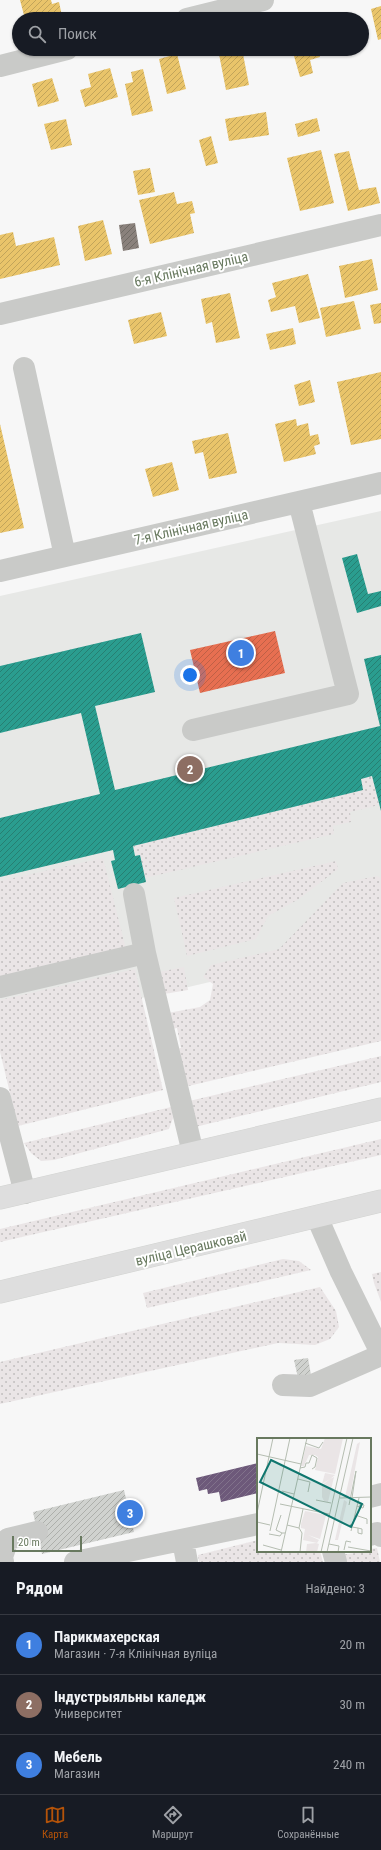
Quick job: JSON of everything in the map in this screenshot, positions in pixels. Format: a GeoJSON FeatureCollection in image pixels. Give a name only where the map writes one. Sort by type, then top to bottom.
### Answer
{"type":"FeatureCollection","features":[{"type":"Feature","properties":{"kind":"main road"},"geometry":{"type":"LineString","coordinates":[[0,1198],[381,1109]]}},
{"type":"Feature","properties":{"kind":"main road","name":"вуліца Церашковай"},"geometry":{"type":"LineString","coordinates":[[0,1292],[381,1201]]}},
{"type":"Feature","properties":{"kind":"street"},"geometry":{"type":"LineString","coordinates":[[215,12],[263,0]]}},
{"type":"Feature","properties":{"kind":"street"},"geometry":{"type":"LineString","coordinates":[[0,66],[39,56]]}},
{"type":"Feature","properties":{"kind":"street","name":"6-я Клінічная вуліца"},"geometry":{"type":"LineString","coordinates":[[0,314],[381,225]]}},
{"type":"Feature","properties":{"kind":"street"},"geometry":{"type":"LineString","coordinates":[[24,368],[65,556]]}},
{"type":"Feature","properties":{"kind":"street","name":"7-я Клінічная вуліца"},"geometry":{"type":"LineString","coordinates":[[0,571],[381,482]]}},
{"type":"Feature","properties":{"kind":"street"},"geometry":{"type":"LineString","coordinates":[[193,730],[348,694],[299,502]]}},
{"type":"Feature","properties":{"kind":"street"},"geometry":{"type":"LineString","coordinates":[[134,894],[145,953],[194,1153]]}},
{"type":"Feature","properties":{"kind":"street"},"geometry":{"type":"LineString","coordinates":[[0,987],[145,953]]}},
{"type":"Feature","properties":{"kind":"street"},"geometry":{"type":"LineString","coordinates":[[0,1098],[25,1193]]}},
{"type":"Feature","properties":{"kind":"street"},"geometry":{"type":"LineString","coordinates":[[283,1386],[310,1386],[381,1354],[341,1272],[317,1217]]}},
{"type":"Feature","properties":{"kind":"street"},"geometry":{"type":"LineString","coordinates":[[371,1497],[381,1494]]}},
{"type":"Feature","properties":{"kind":"street"},"geometry":{"type":"LineString","coordinates":[[76,1562],[183,1541],[257,1524]]}},
{"type":"Feature","properties":{"kind":"street"},"geometry":{"type":"LineString","coordinates":[[3,1562],[2,1557],[8,1539],[37,1532]]}},
{"type":"Feature","properties":{"kind":"street"},"geometry":{"type":"LineString","coordinates":[[371,1535],[377,1533],[381,1536]]}},
{"type":"Feature","properties":{"kind":"street"},"geometry":{"type":"LineString","coordinates":[[183,1541],[187,1562]]}},
{"type":"Feature","properties":{"kind":"street"},"geometry":{"type":"LineString","coordinates":[[333,1552],[336,1562]]}},
{"type":"Feature","properties":{"kind":"shaded area"},"geometry":{"type":"Polygon","coordinates":[[[381,511],[381,942],[0,1031],[0,596],[381,511]]]}},
{"type":"Feature","properties":{"kind":"shaded area"},"geometry":{"type":"Polygon","coordinates":[[[372,776],[379,805],[350,812],[351,822],[333,826],[334,834],[145,878],[133,846],[363,790],[361,779],[372,776]]]}},
{"type":"Feature","properties":{"kind":"shaded area"},"geometry":{"type":"Polygon","coordinates":[[[103,858],[126,949],[0,981],[0,881],[103,858]]]}},
{"type":"Feature","properties":{"kind":"shaded area"},"geometry":{"type":"Polygon","coordinates":[[[336,861],[338,869],[299,899],[268,916],[256,939],[187,956],[174,898],[336,861]]]}},
{"type":"Feature","properties":{"kind":"shaded area"},"geometry":{"type":"Polygon","coordinates":[[[377,876],[381,878],[381,1041],[184,1087],[175,1049],[181,1048],[177,1028],[171,1029],[168,1013],[200,1007],[210,1000],[213,984],[203,977],[211,965],[279,949],[343,883],[377,876]]]}},
{"type":"Feature","properties":{"kind":"shaded area"},"geometry":{"type":"Polygon","coordinates":[[[184,967],[188,990],[164,994],[159,972],[184,967]]]}},
{"type":"Feature","properties":{"kind":"shaded area"},"geometry":{"type":"Polygon","coordinates":[[[135,969],[163,1090],[18,1126],[0,1052],[0,1000],[135,969]]]}},
{"type":"Feature","properties":{"kind":"shaded area"},"geometry":{"type":"Polygon","coordinates":[[[381,1056],[381,1082],[191,1128],[185,1102],[381,1056]]]}},
{"type":"Feature","properties":{"kind":"shaded area"},"geometry":{"type":"Polygon","coordinates":[[[171,1107],[173,1118],[169,1129],[54,1160],[41,1161],[31,1153],[24,1143],[171,1107]]]}},
{"type":"Feature","properties":{"kind":"shaded area"},"geometry":{"type":"Polygon","coordinates":[[[381,1139],[381,1155],[0,1242],[0,1229],[381,1139]]]}},
{"type":"Feature","properties":{"kind":"shaded area"},"geometry":{"type":"Polygon","coordinates":[[[283,1259],[299,1261],[311,1270],[147,1308],[143,1293],[283,1259]]]}},
{"type":"Feature","properties":{"kind":"shaded area"},"geometry":{"type":"Polygon","coordinates":[[[381,1272],[381,1302],[372,1274],[381,1272]]]}},
{"type":"Feature","properties":{"kind":"shaded area"},"geometry":{"type":"Polygon","coordinates":[[[320,1287],[336,1311],[339,1327],[330,1339],[315,1345],[278,1343],[0,1404],[0,1362],[320,1287]]]}},
{"type":"Feature","properties":{"kind":"shaded area"},"geometry":{"type":"Polygon","coordinates":[[[257,1540],[257,1552],[320,1552],[323,1562],[199,1562],[198,1555],[257,1540]]]}},
{"type":"Feature","properties":{"kind":"shaded area"},"geometry":{"type":"Polygon","coordinates":[[[377,1548],[380,1562],[341,1562],[340,1555],[371,1552],[371,1549],[377,1548]]]}},
{"type":"Feature","properties":{"kind":"building: Жильё"},"geometry":{"type":"Polygon","coordinates":[[[20,0],[51,0],[52,4],[59,2],[61,12],[23,12],[20,0]]]}},
{"type":"Feature","properties":{"kind":"building: Жильё"},"geometry":{"type":"Polygon","coordinates":[[[381,6],[381,39],[378,40],[371,9],[381,6]]]}},
{"type":"Feature","properties":{"kind":"building: Жильё"},"geometry":{"type":"Polygon","coordinates":[[[170,56],[178,56],[186,89],[167,94],[159,59],[170,56]]]}},
{"type":"Feature","properties":{"kind":"building: Жильё"},"geometry":{"type":"Polygon","coordinates":[[[219,56],[243,56],[249,85],[226,90],[219,56]]]}},
{"type":"Feature","properties":{"kind":"building: Жильё"},"geometry":{"type":"Polygon","coordinates":[[[294,56],[320,56],[310,60],[313,73],[300,77],[294,56]]]}},
{"type":"Feature","properties":{"kind":"building: Жильё"},"geometry":{"type":"Polygon","coordinates":[[[110,68],[118,97],[85,107],[80,90],[91,87],[88,74],[110,68]]]}},
{"type":"Feature","properties":{"kind":"building: Жильё"},"geometry":{"type":"Polygon","coordinates":[[[143,69],[153,111],[132,116],[125,84],[133,82],[131,72],[143,69]]]}},
{"type":"Feature","properties":{"kind":"building: Жильё"},"geometry":{"type":"Polygon","coordinates":[[[52,78],[59,101],[38,107],[32,84],[52,78]]]}},
{"type":"Feature","properties":{"kind":"building: Жильё"},"geometry":{"type":"Polygon","coordinates":[[[266,112],[269,135],[229,141],[225,119],[266,112]]]}},
{"type":"Feature","properties":{"kind":"building: Жильё"},"geometry":{"type":"Polygon","coordinates":[[[317,118],[320,131],[298,137],[295,124],[317,118]]]}},
{"type":"Feature","properties":{"kind":"building: Жильё"},"geometry":{"type":"Polygon","coordinates":[[[66,119],[72,145],[51,150],[44,124],[66,119]]]}},
{"type":"Feature","properties":{"kind":"building: Жильё"},"geometry":{"type":"Polygon","coordinates":[[[211,136],[218,163],[206,166],[199,140],[211,136]]]}},
{"type":"Feature","properties":{"kind":"building: Жильё"},"geometry":{"type":"Polygon","coordinates":[[[321,150],[334,203],[300,211],[287,158],[321,150]]]}},
{"type":"Feature","properties":{"kind":"building: Жильё"},"geometry":{"type":"Polygon","coordinates":[[[349,151],[359,190],[376,187],[380,203],[348,211],[334,154],[349,151]]]}},
{"type":"Feature","properties":{"kind":"building: Жильё"},"geometry":{"type":"Polygon","coordinates":[[[150,168],[155,192],[138,195],[133,171],[150,168]]]}},
{"type":"Feature","properties":{"kind":"building: Жильё"},"geometry":{"type":"Polygon","coordinates":[[[174,192],[177,204],[192,201],[195,213],[190,214],[194,233],[150,244],[139,200],[174,192]]]}},
{"type":"Feature","properties":{"kind":"building: Жильё"},"geometry":{"type":"Polygon","coordinates":[[[103,220],[112,254],[85,261],[78,226],[103,220]]]}},
{"type":"Feature","properties":{"kind":"building: Жильё"},"geometry":{"type":"Polygon","coordinates":[[[13,232],[16,246],[54,237],[60,265],[0,279],[0,235],[13,232]]]}},
{"type":"Feature","properties":{"kind":"building: Жильё"},"geometry":{"type":"Polygon","coordinates":[[[372,259],[378,290],[345,298],[339,266],[372,259]]]}},
{"type":"Feature","properties":{"kind":"building: Жильё"},"geometry":{"type":"Polygon","coordinates":[[[308,274],[320,318],[299,323],[295,306],[271,312],[268,300],[276,297],[272,283],[308,274]]]}},
{"type":"Feature","properties":{"kind":"building: Жильё"},"geometry":{"type":"Polygon","coordinates":[[[230,293],[240,338],[216,343],[212,322],[206,324],[201,299],[230,293]]]}},
{"type":"Feature","properties":{"kind":"building: Жильё"},"geometry":{"type":"Polygon","coordinates":[[[354,301],[361,329],[326,337],[320,308],[354,301]]]}},
{"type":"Feature","properties":{"kind":"building: Жильё"},"geometry":{"type":"Polygon","coordinates":[[[381,303],[381,323],[374,324],[370,305],[381,303]]]}},
{"type":"Feature","properties":{"kind":"building: Жильё"},"geometry":{"type":"Polygon","coordinates":[[[161,312],[167,336],[134,344],[128,320],[161,312]]]}},
{"type":"Feature","properties":{"kind":"building: Жильё"},"geometry":{"type":"Polygon","coordinates":[[[293,328],[296,344],[270,350],[266,334],[293,328]]]}},
{"type":"Feature","properties":{"kind":"building: Жильё"},"geometry":{"type":"Polygon","coordinates":[[[381,372],[381,439],[351,445],[337,382],[381,372]]]}},
{"type":"Feature","properties":{"kind":"building: Жильё"},"geometry":{"type":"Polygon","coordinates":[[[310,380],[315,402],[299,406],[294,385],[310,380]]]}},
{"type":"Feature","properties":{"kind":"building: Жильё"},"geometry":{"type":"Polygon","coordinates":[[[296,419],[297,426],[308,423],[310,436],[318,434],[320,444],[314,446],[316,454],[284,462],[275,424],[296,419]]]}},
{"type":"Feature","properties":{"kind":"building: Жильё"},"geometry":{"type":"Polygon","coordinates":[[[0,424],[24,528],[0,533],[0,424]]]}},
{"type":"Feature","properties":{"kind":"building: Жильё"},"geometry":{"type":"Polygon","coordinates":[[[228,433],[237,473],[209,479],[203,452],[195,454],[192,441],[228,433]]]}},
{"type":"Feature","properties":{"kind":"building: Жильё"},"geometry":{"type":"Polygon","coordinates":[[[172,462],[179,490],[153,497],[145,469],[172,462]]]}},
{"type":"Feature","properties":{"kind":"building: Торговля"},"geometry":{"type":"Polygon","coordinates":[[[275,631],[285,673],[200,693],[190,650],[275,631]]]}},
{"type":"Feature","properties":{"kind":"building: Офисы"},"geometry":{"type":"Polygon","coordinates":[[[257,1463],[257,1493],[221,1502],[219,1492],[208,1494],[207,1489],[199,1491],[196,1478],[257,1463]]]}},
{"type":"Feature","properties":{"kind":"building: Школы"},"geometry":{"type":"Polygon","coordinates":[[[357,554],[368,594],[381,591],[381,606],[357,613],[342,558],[357,554]]]}},
{"type":"Feature","properties":{"kind":"building: Школы"},"geometry":{"type":"Polygon","coordinates":[[[141,633],[155,692],[95,706],[115,790],[380,726],[364,659],[381,655],[381,811],[372,776],[361,779],[363,790],[133,846],[135,856],[140,855],[146,882],[118,889],[111,861],[115,860],[113,850],[0,877],[0,818],[100,794],[81,713],[0,733],[0,666],[141,633]]]}},
{"type":"Feature","properties":{"kind":"building: Промзона"},"geometry":{"type":"Polygon","coordinates":[[[135,223],[139,248],[123,251],[119,225],[135,223]]]}},
{"type":"Feature","properties":{"kind":"building: Прочее"},"geometry":{"type":"Polygon","coordinates":[[[308,1358],[311,1375],[298,1378],[294,1360],[308,1358]]]}},
{"type":"Feature","properties":{"kind":"building: Прочее"},"geometry":{"type":"Polygon","coordinates":[[[124,1490],[134,1532],[42,1554],[33,1512],[124,1490]]]}},
{"type":"Feature","properties":{"kind":"place","name":"Парикмахерская"},"geometry":{"type":"Point","coordinates":[241,653]}},
{"type":"Feature","properties":{"kind":"place","name":"Індустрыяльны каледж"},"geometry":{"type":"Point","coordinates":[190,769]}},
{"type":"Feature","properties":{"kind":"place","name":"Мебель"},"geometry":{"type":"Point","coordinates":[130,1513]}}]}
